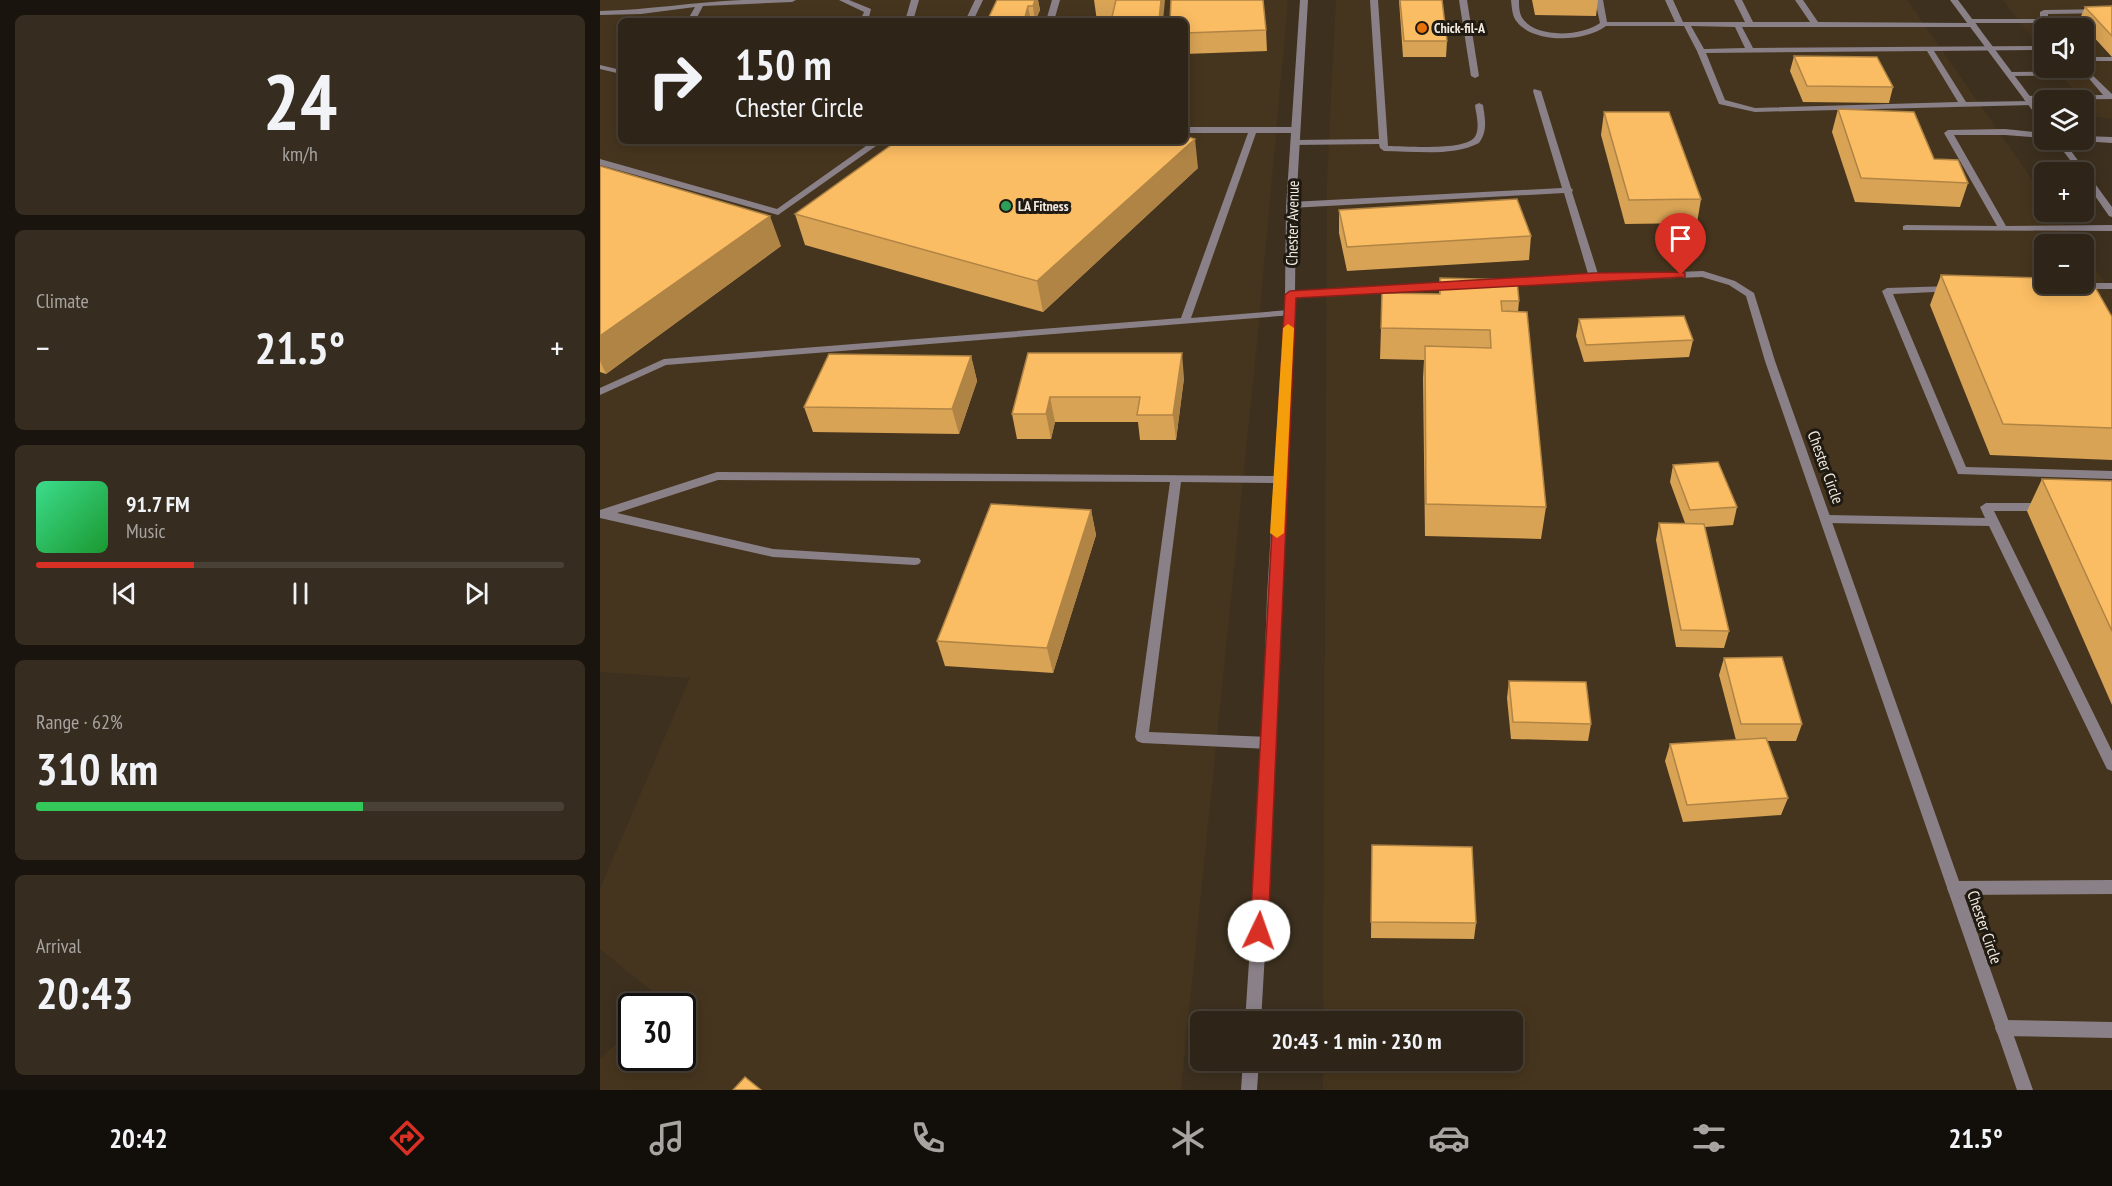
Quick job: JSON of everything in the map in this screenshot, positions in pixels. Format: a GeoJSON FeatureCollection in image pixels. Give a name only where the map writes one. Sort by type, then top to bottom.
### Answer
{"type":"FeatureCollection","features":[{"type":"Feature","properties":{"kind":"street"},"geometry":{"type":"LineString","coordinates":[[600,13],[641,12],[700,4],[792,0]]}},
{"type":"Feature","properties":{"kind":"street"},"geometry":{"type":"LineString","coordinates":[[843,0],[868,11],[865,18]]}},
{"type":"Feature","properties":{"kind":"street"},"geometry":{"type":"LineString","coordinates":[[910,18],[915,0]]}},
{"type":"Feature","properties":{"kind":"street"},"geometry":{"type":"LineString","coordinates":[[970,18],[975,4],[979,0]]}},
{"type":"Feature","properties":{"kind":"street"},"geometry":{"type":"LineString","coordinates":[[1051,18],[1056,0]]}},
{"type":"Feature","properties":{"kind":"street","name":"Chester Avenue"},"geometry":{"type":"LineString","coordinates":[[1254,1011],[1290,295],[1291,205],[1304,0]]}},
{"type":"Feature","properties":{"kind":"street"},"geometry":{"type":"LineString","coordinates":[[1374,0],[1384,148],[1464,146],[1477,140],[1481,131],[1479,105]]}},
{"type":"Feature","properties":{"kind":"street"},"geometry":{"type":"LineString","coordinates":[[1463,0],[1475,76]]}},
{"type":"Feature","properties":{"kind":"street"},"geometry":{"type":"LineString","coordinates":[[1515,0],[1519,20],[1534,30],[1580,35],[1594,32],[1604,24],[1816,25],[2034,21]]}},
{"type":"Feature","properties":{"kind":"street"},"geometry":{"type":"LineString","coordinates":[[1599,0],[1604,24]]}},
{"type":"Feature","properties":{"kind":"street"},"geometry":{"type":"LineString","coordinates":[[1669,0],[1701,51],[1722,102],[1755,110],[1964,106],[2030,100],[2111,98]]}},
{"type":"Feature","properties":{"kind":"street"},"geometry":{"type":"LineString","coordinates":[[1738,0],[1749,24]]}},
{"type":"Feature","properties":{"kind":"street"},"geometry":{"type":"LineString","coordinates":[[1799,0],[1816,25]]}},
{"type":"Feature","properties":{"kind":"street"},"geometry":{"type":"LineString","coordinates":[[1954,0],[2034,106]]}},
{"type":"Feature","properties":{"kind":"street"},"geometry":{"type":"LineString","coordinates":[[2062,0],[2070,11]]}},
{"type":"Feature","properties":{"kind":"street"},"geometry":{"type":"LineString","coordinates":[[693,18],[700,4]]}},
{"type":"Feature","properties":{"kind":"street"},"geometry":{"type":"LineString","coordinates":[[2043,18],[2044,12],[2112,11]]}},
{"type":"Feature","properties":{"kind":"street"},"geometry":{"type":"LineString","coordinates":[[1737,24],[1750,50]]}},
{"type":"Feature","properties":{"kind":"street"},"geometry":{"type":"LineString","coordinates":[[1701,51],[2034,48]]}},
{"type":"Feature","properties":{"kind":"street"},"geometry":{"type":"LineString","coordinates":[[1929,49],[1964,106]]}},
{"type":"Feature","properties":{"kind":"street"},"geometry":{"type":"LineString","coordinates":[[2094,59],[2112,59]]}},
{"type":"Feature","properties":{"kind":"street"},"geometry":{"type":"LineString","coordinates":[[600,67],[618,71]]}},
{"type":"Feature","properties":{"kind":"street"},"geometry":{"type":"LineString","coordinates":[[2010,74],[2034,73]]}},
{"type":"Feature","properties":{"kind":"street"},"geometry":{"type":"LineString","coordinates":[[2093,78],[2111,98]]}},
{"type":"Feature","properties":{"kind":"street"},"geometry":{"type":"LineString","coordinates":[[1537,91],[1594,277]]}},
{"type":"Feature","properties":{"kind":"street"},"geometry":{"type":"LineString","coordinates":[[1188,130],[1253,130],[1295,137],[1384,141]]}},
{"type":"Feature","properties":{"kind":"street"},"geometry":{"type":"LineString","coordinates":[[1185,321],[1253,130]]}},
{"type":"Feature","properties":{"kind":"street"},"geometry":{"type":"LineString","coordinates":[[2003,229],[1948,133],[2005,132],[2034,135]]}},
{"type":"Feature","properties":{"kind":"street"},"geometry":{"type":"LineString","coordinates":[[2094,139],[2112,140]]}},
{"type":"Feature","properties":{"kind":"street"},"geometry":{"type":"LineString","coordinates":[[600,162],[777,212],[875,144]]}},
{"type":"Feature","properties":{"kind":"street"},"geometry":{"type":"LineString","coordinates":[[2094,189],[2112,214]]}},
{"type":"Feature","properties":{"kind":"street"},"geometry":{"type":"LineString","coordinates":[[1291,205],[1569,190]]}},
{"type":"Feature","properties":{"kind":"street"},"geometry":{"type":"LineString","coordinates":[[1906,228],[2112,228]]}},
{"type":"Feature","properties":{"kind":"street","name":"Chester Circle"},"geometry":{"type":"LineString","coordinates":[[1488,283],[1702,274],[1732,283],[1751,295],[1770,361],[2025,1090]]}},
{"type":"Feature","properties":{"kind":"street"},"geometry":{"type":"LineString","coordinates":[[1290,295],[1465,285]]}},
{"type":"Feature","properties":{"kind":"street"},"geometry":{"type":"LineString","coordinates":[[2094,288],[2112,286]]}},
{"type":"Feature","properties":{"kind":"street"},"geometry":{"type":"LineString","coordinates":[[1958,289],[1887,291],[1962,471],[2112,475]]}},
{"type":"Feature","properties":{"kind":"street"},"geometry":{"type":"LineString","coordinates":[[600,392],[664,362],[1289,312]]}},
{"type":"Feature","properties":{"kind":"street"},"geometry":{"type":"LineString","coordinates":[[601,514],[717,476],[1280,480]]}},
{"type":"Feature","properties":{"kind":"street"},"geometry":{"type":"LineString","coordinates":[[1176,479],[1142,737],[1269,743]]}},
{"type":"Feature","properties":{"kind":"street"},"geometry":{"type":"LineString","coordinates":[[2055,507],[1986,507],[2112,765]]}},
{"type":"Feature","properties":{"kind":"street"},"geometry":{"type":"LineString","coordinates":[[601,514],[773,553],[915,561]]}},
{"type":"Feature","properties":{"kind":"street"},"geometry":{"type":"LineString","coordinates":[[1827,519],[1993,522]]}},
{"type":"Feature","properties":{"kind":"street"},"geometry":{"type":"LineString","coordinates":[[1954,888],[2112,886]]}},
{"type":"Feature","properties":{"kind":"street"},"geometry":{"type":"LineString","coordinates":[[2003,1028],[2112,1030]]}},
{"type":"Feature","properties":{"kind":"street"},"geometry":{"type":"LineString","coordinates":[[1249,1090],[1250,1071]]}},
{"type":"Feature","properties":{"kind":"shaded area"},"geometry":{"type":"Polygon","coordinates":[[[600,0],[1288,0],[1257,342],[1181,1090],[600,1090],[600,1059],[618,1042],[618,1071],[696,1071],[696,993],[654,993],[600,949],[600,889],[690,678],[600,672],[600,0]]]}},
{"type":"Feature","properties":{"kind":"shaded area"},"geometry":{"type":"Polygon","coordinates":[[[1336,0],[1907,0],[2034,183],[2034,222],[2062,222],[2071,234],[2034,234],[2034,294],[2094,294],[2094,267],[2112,293],[2112,1090],[1323,1090],[1323,1071],[1523,1071],[1523,1011],[1323,1011],[1327,182],[1336,0]]]}},
{"type":"Feature","properties":{"kind":"shaded area"},"geometry":{"type":"Polygon","coordinates":[[[2003,0],[2112,0],[2112,119],[2094,116],[2094,90],[2073,90],[2064,78],[2094,78],[2094,18],[2034,18],[2034,40],[2003,0]]]}},
{"type":"Feature","properties":{"kind":"building"},"geometry":{"type":"Polygon","coordinates":[[[997,0],[1035,0],[1033,6],[1028,6],[1025,18],[988,18],[997,0]]]}},
{"type":"Feature","properties":{"kind":"building"},"geometry":{"type":"Polygon","coordinates":[[[1116,0],[1161,0],[1159,18],[1112,18],[1116,0]]]}},
{"type":"Feature","properties":{"kind":"building"},"geometry":{"type":"Polygon","coordinates":[[[1171,0],[1263,0],[1266,30],[1188,33],[1188,18],[1170,18],[1171,0]]]}},
{"type":"Feature","properties":{"kind":"building","name":"Chick-fil-A"},"geometry":{"type":"Polygon","coordinates":[[[1400,0],[1442,0],[1447,41],[1404,41],[1400,0]]]}},
{"type":"Feature","properties":{"kind":"building"},"geometry":{"type":"Polygon","coordinates":[[[2112,6],[2112,36],[2085,7],[2112,6]]]}},
{"type":"Feature","properties":{"kind":"building"},"geometry":{"type":"Polygon","coordinates":[[[1794,56],[1877,57],[1893,87],[1807,86],[1794,56]]]}},
{"type":"Feature","properties":{"kind":"building"},"geometry":{"type":"Polygon","coordinates":[[[1838,109],[1914,112],[1934,159],[1958,160],[1968,183],[1861,178],[1838,109]]]}},
{"type":"Feature","properties":{"kind":"building"},"geometry":{"type":"Polygon","coordinates":[[[1604,112],[1669,112],[1701,199],[1629,200],[1604,112]]]}},
{"type":"Feature","properties":{"kind":"building","name":"LA Fitness"},"geometry":{"type":"Polygon","coordinates":[[[1188,137],[1195,139],[1037,281],[795,214],[893,144],[1188,144],[1188,137]]]}},
{"type":"Feature","properties":{"kind":"building"},"geometry":{"type":"Polygon","coordinates":[[[600,166],[770,216],[600,336],[600,166]]]}},
{"type":"Feature","properties":{"kind":"building"},"geometry":{"type":"Polygon","coordinates":[[[1517,199],[1531,236],[1347,247],[1339,210],[1517,199]]]}},
{"type":"Feature","properties":{"kind":"building"},"geometry":{"type":"Polygon","coordinates":[[[1941,275],[2034,278],[2034,294],[2094,294],[2094,285],[2112,317],[2112,428],[2003,424],[1941,275]]]}},
{"type":"Feature","properties":{"kind":"building"},"geometry":{"type":"Polygon","coordinates":[[[1440,278],[1517,280],[1519,301],[1501,301],[1502,311],[1527,312],[1546,507],[1426,504],[1425,346],[1491,348],[1490,330],[1381,328],[1382,293],[1440,294],[1440,278]]]}},
{"type":"Feature","properties":{"kind":"building"},"geometry":{"type":"Polygon","coordinates":[[[1684,316],[1693,340],[1586,345],[1579,319],[1684,316]]]}},
{"type":"Feature","properties":{"kind":"building"},"geometry":{"type":"Polygon","coordinates":[[[1028,353],[1182,353],[1173,415],[1137,415],[1140,397],[1050,397],[1046,414],[1012,414],[1028,353]]]}},
{"type":"Feature","properties":{"kind":"building"},"geometry":{"type":"Polygon","coordinates":[[[829,354],[971,356],[952,409],[804,407],[829,354]]]}},
{"type":"Feature","properties":{"kind":"building"},"geometry":{"type":"Polygon","coordinates":[[[1718,462],[1737,507],[1690,510],[1673,465],[1718,462]]]}},
{"type":"Feature","properties":{"kind":"building"},"geometry":{"type":"Polygon","coordinates":[[[2042,479],[2112,481],[2112,631],[2042,479]]]}},
{"type":"Feature","properties":{"kind":"building"},"geometry":{"type":"Polygon","coordinates":[[[991,504],[1091,510],[1047,648],[937,641],[991,504]]]}},
{"type":"Feature","properties":{"kind":"building"},"geometry":{"type":"Polygon","coordinates":[[[1659,523],[1704,524],[1729,631],[1681,630],[1659,523]]]}},
{"type":"Feature","properties":{"kind":"building"},"geometry":{"type":"Polygon","coordinates":[[[1782,657],[1802,724],[1741,724],[1724,658],[1782,657]]]}},
{"type":"Feature","properties":{"kind":"building"},"geometry":{"type":"Polygon","coordinates":[[[1509,681],[1586,682],[1591,724],[1513,722],[1509,681]]]}},
{"type":"Feature","properties":{"kind":"building"},"geometry":{"type":"Polygon","coordinates":[[[1766,738],[1788,798],[1687,805],[1670,744],[1766,738]]]}},
{"type":"Feature","properties":{"kind":"building"},"geometry":{"type":"Polygon","coordinates":[[[1372,845],[1472,847],[1476,923],[1371,922],[1372,845]]]}},
{"type":"Feature","properties":{"kind":"building"},"geometry":{"type":"Polygon","coordinates":[[[745,1077],[761,1090],[733,1090],[745,1077]]]}},
{"type":"Feature","properties":{"kind":"slow traffic"},"geometry":{"type":"LineString","coordinates":[[1277,533],[1288,328]]}},
{"type":"Feature","properties":{"kind":"place","name":"Chick-fil-A"},"geometry":{"type":"Point","coordinates":[1422,28]}},
{"type":"Feature","properties":{"kind":"place","name":"LA Fitness"},"geometry":{"type":"Point","coordinates":[1006,206]}},
{"type":"Feature","properties":{"kind":"route"},"geometry":{"type":"LineString","coordinates":[[1259,931],[1290,295],[1594,277],[1681,275]]}}]}
